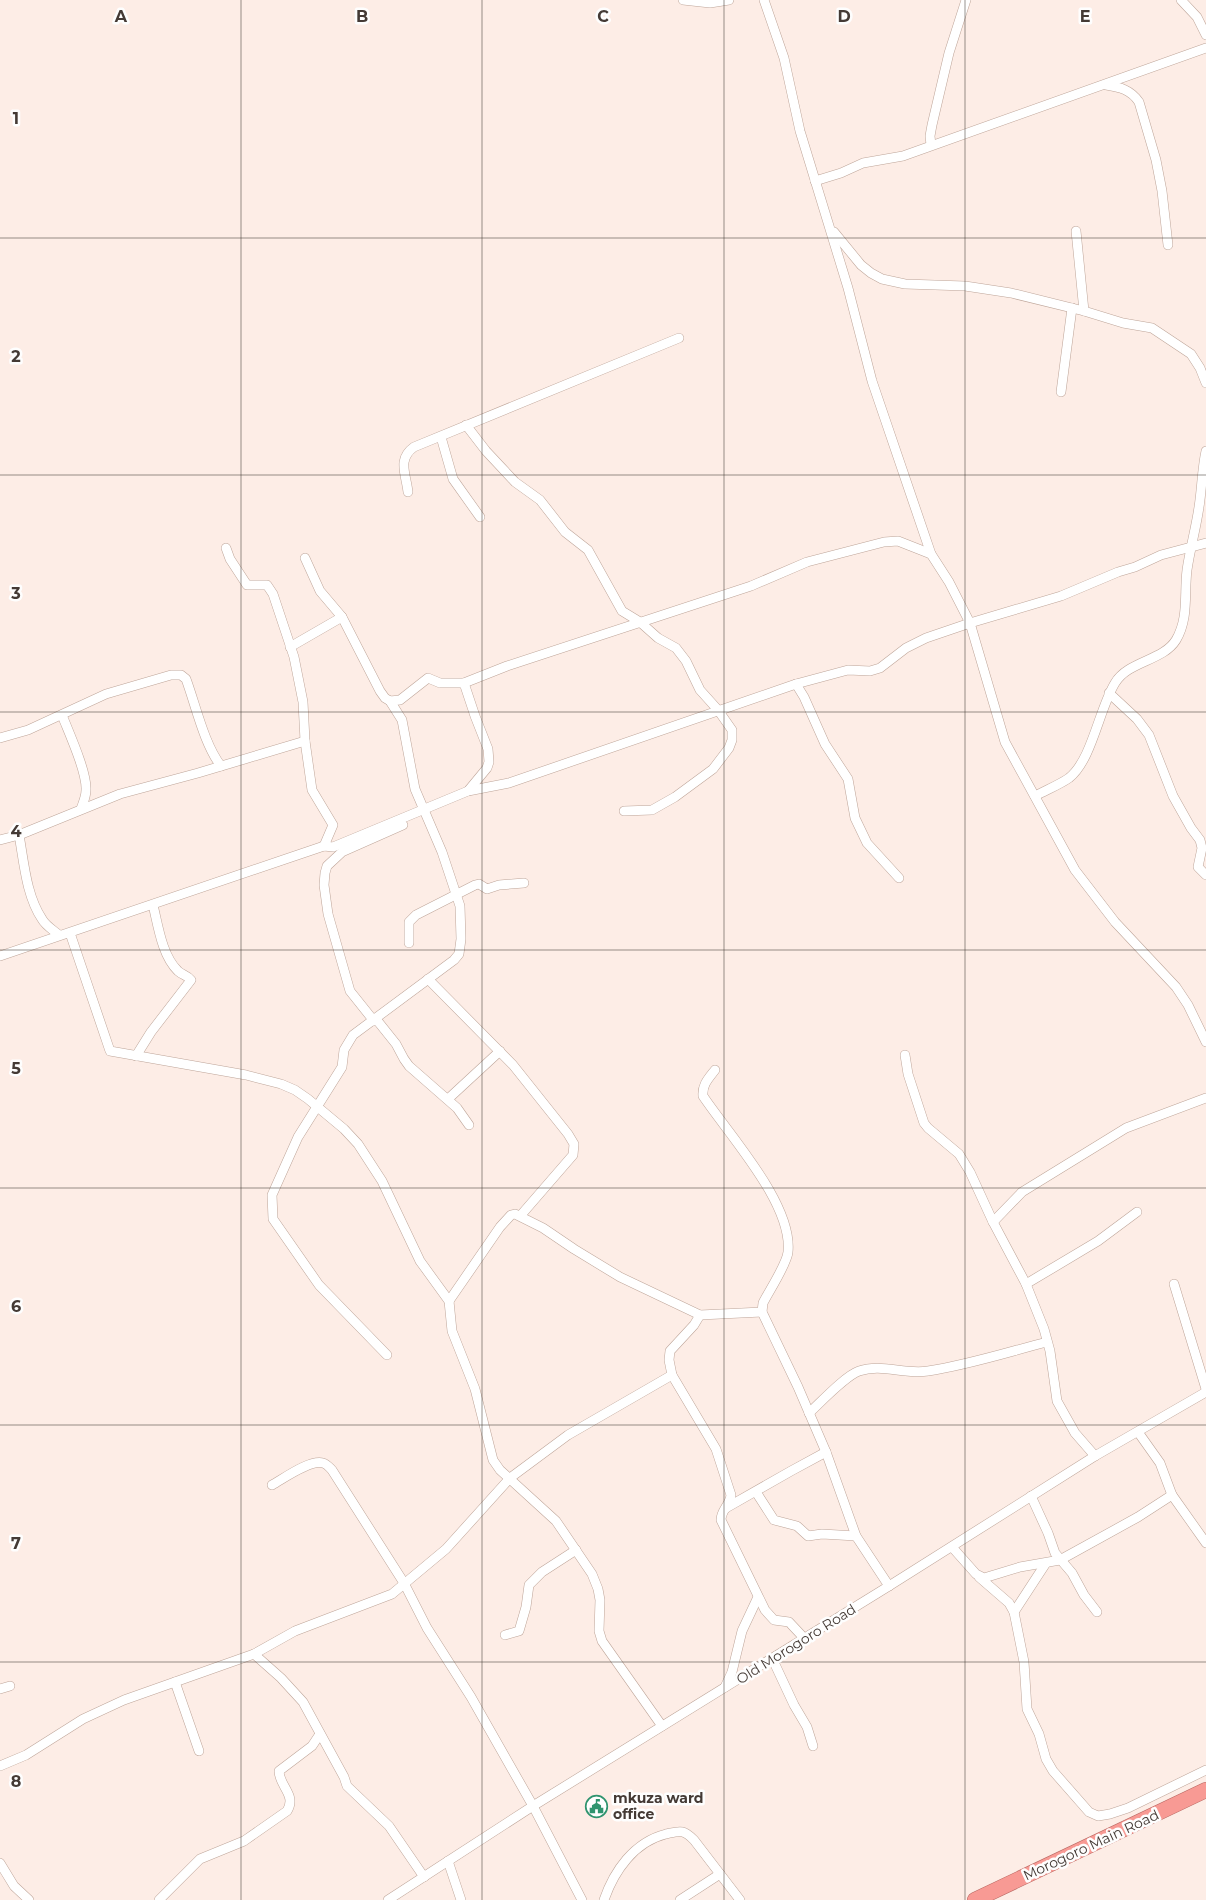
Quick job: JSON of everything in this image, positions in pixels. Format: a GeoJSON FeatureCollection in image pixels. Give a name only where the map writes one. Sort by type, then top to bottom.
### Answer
{"type":"FeatureCollection","features":[{"type":"Feature","properties":{"kind":"highway","name":"Morogoro Main Road"},"geometry":{"type":"LineString","coordinates":[[975,1900],[1206,1790]]}},
{"type":"Feature","properties":{"kind":"street"},"geometry":{"type":"LineString","coordinates":[[683,0],[710,3],[729,0]]}},
{"type":"Feature","properties":{"kind":"street"},"geometry":{"type":"LineString","coordinates":[[764,0],[784,58],[800,131],[848,288],[872,381],[931,554],[949,582],[970,623],[1005,742],[1075,870],[1110,916],[1176,986],[1188,1005],[1206,1042]]}},
{"type":"Feature","properties":{"kind":"street"},"geometry":{"type":"LineString","coordinates":[[931,145],[932,125],[948,53],[966,0]]}},
{"type":"Feature","properties":{"kind":"street"},"geometry":{"type":"LineString","coordinates":[[1181,0],[1197,17],[1206,35]]}},
{"type":"Feature","properties":{"kind":"street"},"geometry":{"type":"LineString","coordinates":[[815,181],[841,173],[863,163],[903,156],[1206,48]]}},
{"type":"Feature","properties":{"kind":"street"},"geometry":{"type":"LineString","coordinates":[[1103,84],[1117,87],[1133,94],[1139,102],[1160,183],[1168,245]]}},
{"type":"Feature","properties":{"kind":"street"},"geometry":{"type":"LineString","coordinates":[[830,228],[861,264],[875,276],[882,279],[905,284],[966,286],[1011,293],[1084,311],[1123,323],[1152,328],[1192,354],[1206,383]]}},
{"type":"Feature","properties":{"kind":"street"},"geometry":{"type":"LineString","coordinates":[[1076,231],[1084,311]]}},
{"type":"Feature","properties":{"kind":"street"},"geometry":{"type":"LineString","coordinates":[[1061,392],[1072,308]]}},
{"type":"Feature","properties":{"kind":"street"},"geometry":{"type":"LineString","coordinates":[[408,492],[403,462],[406,453],[414,447],[679,338]]}},
{"type":"Feature","properties":{"kind":"street"},"geometry":{"type":"LineString","coordinates":[[466,425],[496,462],[516,482],[540,500],[565,532],[588,550],[622,611],[640,622],[658,638],[676,648],[686,661],[700,690],[718,710],[732,730],[732,740],[723,757],[713,769],[657,808],[645,811],[624,811]]}},
{"type":"Feature","properties":{"kind":"street"},"geometry":{"type":"LineString","coordinates":[[441,437],[453,478],[480,517]]}},
{"type":"Feature","properties":{"kind":"street"},"geometry":{"type":"LineString","coordinates":[[1035,796],[1068,778],[1080,765],[1116,681],[1124,672],[1167,649],[1175,642],[1181,631],[1186,612],[1187,571],[1206,451]]}},
{"type":"Feature","properties":{"kind":"street"},"geometry":{"type":"LineString","coordinates":[[390,701],[400,700],[428,678],[440,683],[464,683],[507,666],[751,586],[807,562],[884,542],[898,542],[931,554]]}},
{"type":"Feature","properties":{"kind":"street"},"geometry":{"type":"LineString","coordinates":[[469,1125],[448,1099],[409,1066],[396,1044],[350,991],[328,914],[324,885],[327,866],[333,859],[351,847],[380,836],[468,791],[509,783],[796,684],[840,672],[870,671],[880,668],[906,648],[920,641],[970,623],[1060,596],[1161,555],[1206,543]]}},
{"type":"Feature","properties":{"kind":"street"},"geometry":{"type":"LineString","coordinates":[[226,548],[230,559],[247,585],[263,584],[270,589],[290,646],[302,702],[312,790],[333,825],[324,846]]}},
{"type":"Feature","properties":{"kind":"street"},"geometry":{"type":"LineString","coordinates":[[305,558],[320,591],[342,618],[380,691],[390,701],[402,720],[415,789],[442,852],[455,896],[460,906],[459,954],[454,960],[353,1035],[346,1044],[342,1067],[298,1137],[272,1195],[273,1219],[319,1285],[387,1355]]}},
{"type":"Feature","properties":{"kind":"street"},"geometry":{"type":"LineString","coordinates":[[290,646],[342,618]]}},
{"type":"Feature","properties":{"kind":"street"},"geometry":{"type":"LineString","coordinates":[[0,738],[28,730],[106,694],[171,675],[181,675],[186,679],[210,746],[221,766]]}},
{"type":"Feature","properties":{"kind":"street"},"geometry":{"type":"LineString","coordinates":[[464,683],[474,716],[488,749],[489,762],[487,768],[468,791]]}},
{"type":"Feature","properties":{"kind":"street"},"geometry":{"type":"LineString","coordinates":[[796,684],[804,697],[825,744],[848,779],[855,818],[867,843],[899,878]]}},
{"type":"Feature","properties":{"kind":"street"},"geometry":{"type":"LineString","coordinates":[[1110,693],[1137,719],[1149,735],[1173,796],[1190,828],[1200,840],[1202,848],[1198,867],[1206,874]]}},
{"type":"Feature","properties":{"kind":"street"},"geometry":{"type":"LineString","coordinates":[[62,714],[80,761],[85,782],[86,790],[81,809]]}},
{"type":"Feature","properties":{"kind":"street"},"geometry":{"type":"LineString","coordinates":[[0,840],[19,835],[120,794],[305,741]]}},
{"type":"Feature","properties":{"kind":"street"},"geometry":{"type":"LineString","coordinates":[[0,956],[324,846],[333,847],[426,812]]}},
{"type":"Feature","properties":{"kind":"street"},"geometry":{"type":"LineString","coordinates":[[19,835],[33,900],[42,920],[58,935]]}},
{"type":"Feature","properties":{"kind":"street"},"geometry":{"type":"LineString","coordinates":[[409,943],[408,929],[410,919],[479,884],[487,889],[499,885],[524,883]]}},
{"type":"Feature","properties":{"kind":"street"},"geometry":{"type":"LineString","coordinates":[[136,1056],[151,1032],[191,980],[178,971],[166,954],[159,933],[154,905]]}},
{"type":"Feature","properties":{"kind":"street"},"geometry":{"type":"LineString","coordinates":[[70,933],[110,1050],[246,1075],[281,1084],[295,1090],[318,1107],[344,1129],[358,1144],[382,1181],[420,1261],[449,1301],[452,1331],[475,1388],[480,1415],[493,1460],[500,1470],[556,1521],[592,1574],[598,1589],[600,1608],[598,1631],[602,1642],[662,1726]]}},
{"type":"Feature","properties":{"kind":"street"},"geometry":{"type":"LineString","coordinates":[[428,979],[500,1051],[558,1119],[574,1144],[573,1155],[521,1215]]}},
{"type":"Feature","properties":{"kind":"street"},"geometry":{"type":"LineString","coordinates":[[448,1099],[500,1051]]}},
{"type":"Feature","properties":{"kind":"street"},"geometry":{"type":"LineString","coordinates":[[905,1055],[908,1074],[924,1122],[933,1133],[959,1154],[1026,1284],[1044,1329],[1050,1351],[1057,1401],[1075,1433],[1095,1456]]}},
{"type":"Feature","properties":{"kind":"street"},"geometry":{"type":"LineString","coordinates":[[715,1070],[704,1084],[703,1096],[753,1163],[776,1203],[788,1242],[788,1254],[763,1303],[762,1312],[826,1452],[856,1536],[889,1586]]}},
{"type":"Feature","properties":{"kind":"street"},"geometry":{"type":"LineString","coordinates":[[993,1222],[1022,1192],[1126,1128],[1206,1098]]}},
{"type":"Feature","properties":{"kind":"street"},"geometry":{"type":"LineString","coordinates":[[1026,1284],[1098,1241],[1137,1212]]}},
{"type":"Feature","properties":{"kind":"street"},"geometry":{"type":"LineString","coordinates":[[449,1301],[500,1226],[511,1214],[521,1215],[620,1277],[700,1314],[762,1312]]}},
{"type":"Feature","properties":{"kind":"street"},"geometry":{"type":"LineString","coordinates":[[1174,1284],[1206,1390]]}},
{"type":"Feature","properties":{"kind":"street"},"geometry":{"type":"LineString","coordinates":[[700,1314],[694,1325],[670,1350],[669,1360],[672,1376],[716,1450],[731,1495],[726,1509]]}},
{"type":"Feature","properties":{"kind":"street"},"geometry":{"type":"LineString","coordinates":[[809,1413],[857,1371],[879,1367],[910,1372],[928,1371],[1047,1342]]}},
{"type":"Feature","properties":{"kind":"street"},"geometry":{"type":"LineString","coordinates":[[0,1766],[26,1755],[83,1719],[124,1700],[254,1654],[295,1631],[406,1588],[446,1550],[510,1478],[568,1435],[672,1376]]}},
{"type":"Feature","properties":{"kind":"street","name":"Old Morogoro Road"},"geometry":{"type":"LineString","coordinates":[[388,1900],[533,1806],[1095,1456],[1206,1390]]}},
{"type":"Feature","properties":{"kind":"street"},"geometry":{"type":"LineString","coordinates":[[1138,1432],[1163,1468],[1172,1495],[1206,1544]]}},
{"type":"Feature","properties":{"kind":"street"},"geometry":{"type":"LineString","coordinates":[[804,1638],[789,1622],[774,1620],[771,1617],[758,1598],[720,1520],[721,1513],[726,1509],[826,1452]]}},
{"type":"Feature","properties":{"kind":"street"},"geometry":{"type":"LineString","coordinates":[[272,1485],[309,1464],[320,1462],[332,1470],[471,1697],[533,1806],[582,1900]]}},
{"type":"Feature","properties":{"kind":"street"},"geometry":{"type":"LineString","coordinates":[[756,1492],[774,1520],[797,1526],[808,1536],[822,1534],[856,1536]]}},
{"type":"Feature","properties":{"kind":"street"},"geometry":{"type":"LineString","coordinates":[[979,1577],[984,1578],[1007,1570],[1060,1560],[1138,1518],[1172,1495]]}},
{"type":"Feature","properties":{"kind":"street"},"geometry":{"type":"LineString","coordinates":[[1031,1496],[1048,1533],[1054,1553],[1072,1573],[1084,1595],[1097,1612]]}},
{"type":"Feature","properties":{"kind":"street"},"geometry":{"type":"LineString","coordinates":[[952,1546],[979,1577],[1009,1604],[1014,1612],[1024,1662],[1027,1709],[1035,1723],[1049,1765],[1089,1812],[1098,1816],[1128,1808],[1206,1770]]}},
{"type":"Feature","properties":{"kind":"street"},"geometry":{"type":"LineString","coordinates":[[505,1635],[519,1631],[526,1607],[529,1585],[542,1572],[576,1550]]}},
{"type":"Feature","properties":{"kind":"street"},"geometry":{"type":"LineString","coordinates":[[1014,1612],[1046,1562]]}},
{"type":"Feature","properties":{"kind":"street"},"geometry":{"type":"LineString","coordinates":[[725,1687],[732,1672],[745,1624],[758,1598]]}},
{"type":"Feature","properties":{"kind":"street"},"geometry":{"type":"LineString","coordinates":[[254,1654],[281,1678],[303,1702],[344,1777],[347,1786],[389,1826],[424,1877]]}},
{"type":"Feature","properties":{"kind":"street"},"geometry":{"type":"LineString","coordinates":[[772,1658],[807,1727],[813,1746]]}},
{"type":"Feature","properties":{"kind":"street"},"geometry":{"type":"LineString","coordinates":[[175,1682],[199,1751]]}},
{"type":"Feature","properties":{"kind":"street"},"geometry":{"type":"LineString","coordinates":[[0,1690],[10,1686]]}},
{"type":"Feature","properties":{"kind":"street"},"geometry":{"type":"LineString","coordinates":[[158,1900],[200,1859],[244,1841],[287,1811],[291,1798],[280,1778],[279,1771],[312,1746],[320,1734]]}},
{"type":"Feature","properties":{"kind":"street"},"geometry":{"type":"LineString","coordinates":[[604,1900],[610,1883],[633,1851],[656,1836],[680,1830],[686,1832],[694,1840],[740,1900]]}},
{"type":"Feature","properties":{"kind":"street"},"geometry":{"type":"LineString","coordinates":[[448,1861],[461,1900]]}},
{"type":"Feature","properties":{"kind":"street"},"geometry":{"type":"LineString","coordinates":[[0,1863],[14,1886],[29,1900]]}},
{"type":"Feature","properties":{"kind":"street"},"geometry":{"type":"LineString","coordinates":[[680,1900],[720,1874]]}},
{"type":"Feature","properties":{"kind":"place","name":"mkuza ward office"},"geometry":{"type":"Point","coordinates":[597,1806]}}]}
